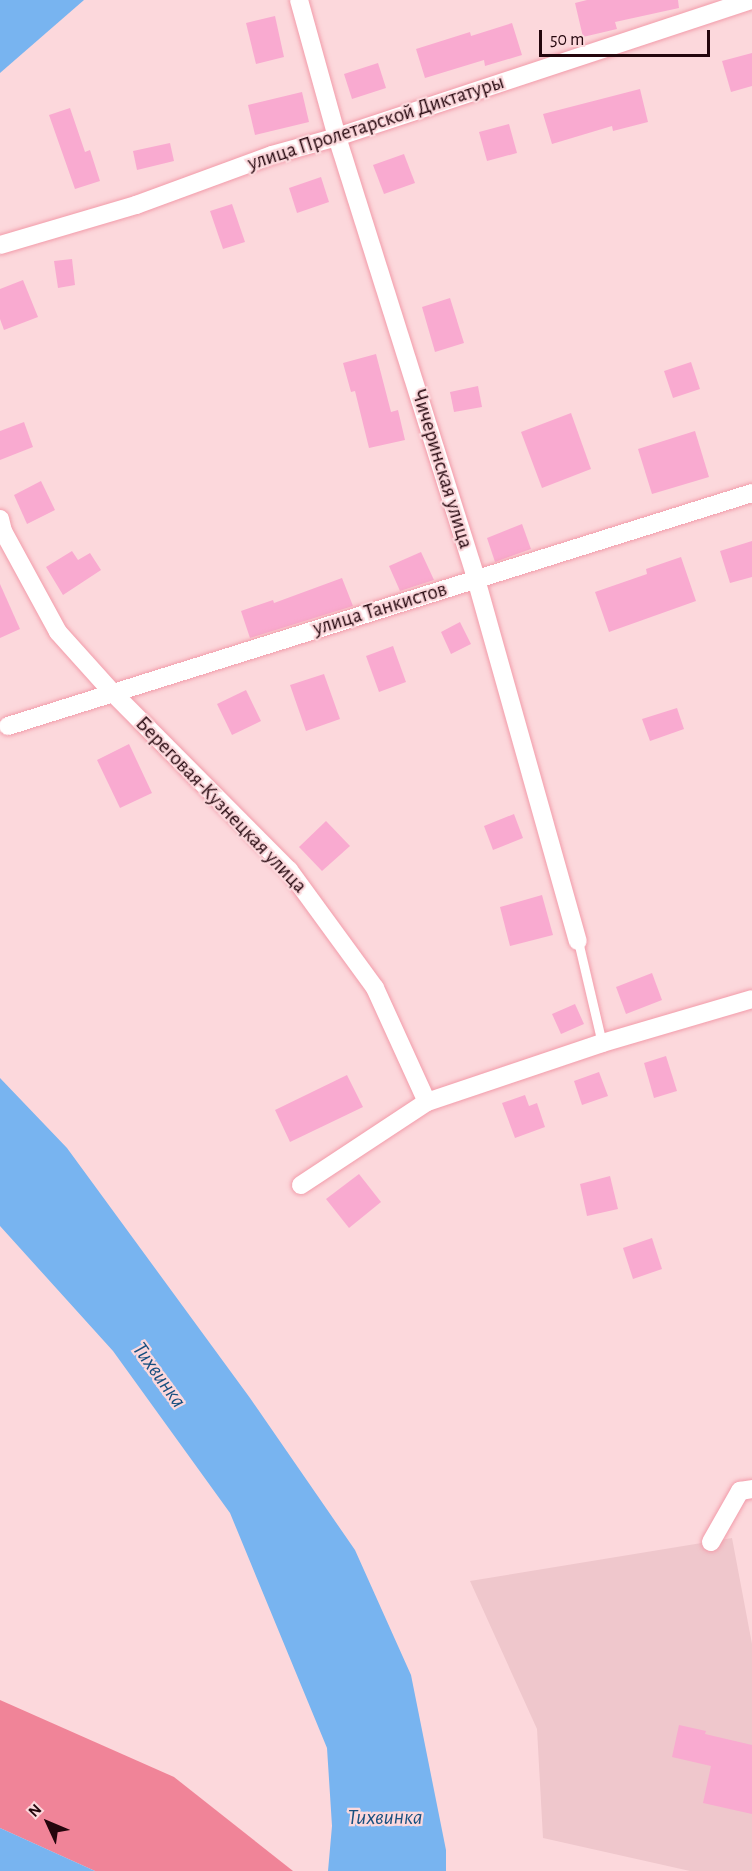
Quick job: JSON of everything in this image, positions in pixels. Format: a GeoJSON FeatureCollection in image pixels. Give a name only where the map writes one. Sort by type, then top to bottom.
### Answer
{"type":"FeatureCollection","features":[{"type":"Feature","properties":{"kind":"street","name":"Чичеринская улица"},"geometry":{"type":"LineString","coordinates":[[299,0],[338,137],[476,579],[578,940]]}},
{"type":"Feature","properties":{"kind":"street","name":"улица Пролетарской Диктатуры"},"geometry":{"type":"LineString","coordinates":[[0,245],[136,205],[272,155],[338,137],[752,0]]}},
{"type":"Feature","properties":{"kind":"street","name":"улица Танкистов"},"geometry":{"type":"LineString","coordinates":[[8,726],[752,493]]}},
{"type":"Feature","properties":{"kind":"street","name":"Береговая-Кузнецкая улица"},"geometry":{"type":"LineString","coordinates":[[0,519],[3,531],[58,632],[113,693],[289,870],[375,988],[428,1102]]}},
{"type":"Feature","properties":{"kind":"street"},"geometry":{"type":"LineString","coordinates":[[301,1185],[428,1102],[602,1043],[752,999]]}},
{"type":"Feature","properties":{"kind":"street"},"geometry":{"type":"LineString","coordinates":[[711,1542],[740,1491],[752,1489]]}},
{"type":"Feature","properties":{"kind":"lane"},"geometry":{"type":"LineString","coordinates":[[578,940],[602,1043]]}},
{"type":"Feature","properties":{"kind":"shaded area"},"geometry":{"type":"Polygon","coordinates":[[[732,1538],[752,1644],[752,1871],[690,1871],[543,1838],[537,1729],[470,1581],[732,1538]]]}},
{"type":"Feature","properties":{"kind":"shaded area"},"geometry":{"type":"Polygon","coordinates":[[[0,1700],[174,1777],[293,1871],[95,1871],[0,1828],[0,1700]]]}},
{"type":"Feature","properties":{"kind":"water"},"geometry":{"type":"Polygon","coordinates":[[[0,0],[84,0],[0,73],[0,0]]]}},
{"type":"Feature","properties":{"kind":"water","name":"Тихвинка"},"geometry":{"type":"Polygon","coordinates":[[[0,1078],[67,1148],[250,1398],[355,1550],[411,1675],[446,1850],[446,1871],[328,1871],[332,1826],[327,1748],[230,1513],[113,1351],[0,1226],[0,1078]]]}},
{"type":"Feature","properties":{"kind":"water"},"geometry":{"type":"Polygon","coordinates":[[[0,1828],[95,1871],[0,1871],[0,1828]]]}},
{"type":"Feature","properties":{"kind":"building"},"geometry":{"type":"Polygon","coordinates":[[[587,0],[678,0],[679,8],[615,22],[617,29],[583,37],[575,3],[587,0]]]}},
{"type":"Feature","properties":{"kind":"building"},"geometry":{"type":"Polygon","coordinates":[[[275,16],[284,57],[256,64],[246,23],[275,16]]]}},
{"type":"Feature","properties":{"kind":"building"},"geometry":{"type":"Polygon","coordinates":[[[512,23],[522,55],[485,66],[484,60],[425,78],[416,49],[470,32],[471,36],[512,23]]]}},
{"type":"Feature","properties":{"kind":"building"},"geometry":{"type":"Polygon","coordinates":[[[752,53],[752,86],[731,92],[722,61],[752,53]]]}},
{"type":"Feature","properties":{"kind":"building"},"geometry":{"type":"Polygon","coordinates":[[[378,63],[386,88],[352,99],[344,74],[378,63]]]}},
{"type":"Feature","properties":{"kind":"building"},"geometry":{"type":"Polygon","coordinates":[[[640,89],[648,122],[613,131],[612,126],[552,144],[543,114],[640,89]]]}},
{"type":"Feature","properties":{"kind":"building"},"geometry":{"type":"Polygon","coordinates":[[[302,92],[309,122],[255,135],[248,105],[302,92]]]}},
{"type":"Feature","properties":{"kind":"building"},"geometry":{"type":"Polygon","coordinates":[[[70,108],[85,152],[90,150],[100,181],[75,189],[49,115],[70,108]]]}},
{"type":"Feature","properties":{"kind":"building"},"geometry":{"type":"Polygon","coordinates":[[[509,124],[517,153],[487,161],[479,132],[509,124]]]}},
{"type":"Feature","properties":{"kind":"building"},"geometry":{"type":"Polygon","coordinates":[[[170,143],[174,161],[137,170],[133,151],[170,143]]]}},
{"type":"Feature","properties":{"kind":"building"},"geometry":{"type":"Polygon","coordinates":[[[404,154],[415,183],[384,194],[373,165],[404,154]]]}},
{"type":"Feature","properties":{"kind":"building"},"geometry":{"type":"Polygon","coordinates":[[[321,177],[329,202],[297,213],[289,188],[321,177]]]}},
{"type":"Feature","properties":{"kind":"building"},"geometry":{"type":"Polygon","coordinates":[[[232,204],[245,242],[223,249],[210,211],[232,204]]]}},
{"type":"Feature","properties":{"kind":"building"},"geometry":{"type":"Polygon","coordinates":[[[72,259],[75,285],[58,288],[54,261],[72,259]]]}},
{"type":"Feature","properties":{"kind":"building"},"geometry":{"type":"Polygon","coordinates":[[[23,280],[38,317],[4,330],[0,319],[0,289],[23,280]]]}},
{"type":"Feature","properties":{"kind":"building"},"geometry":{"type":"Polygon","coordinates":[[[450,298],[464,343],[435,352],[422,307],[450,298]]]}},
{"type":"Feature","properties":{"kind":"building"},"geometry":{"type":"Polygon","coordinates":[[[376,354],[391,412],[398,410],[405,440],[369,448],[355,391],[351,392],[343,363],[376,354]]]}},
{"type":"Feature","properties":{"kind":"building"},"geometry":{"type":"Polygon","coordinates":[[[691,362],[700,389],[673,398],[664,371],[691,362]]]}},
{"type":"Feature","properties":{"kind":"building"},"geometry":{"type":"Polygon","coordinates":[[[478,386],[482,407],[454,412],[450,392],[478,386]]]}},
{"type":"Feature","properties":{"kind":"building"},"geometry":{"type":"Polygon","coordinates":[[[571,413],[591,469],[542,488],[521,432],[571,413]]]}},
{"type":"Feature","properties":{"kind":"building"},"geometry":{"type":"Polygon","coordinates":[[[24,422],[33,447],[0,460],[0,431],[24,422]]]}},
{"type":"Feature","properties":{"kind":"building"},"geometry":{"type":"Polygon","coordinates":[[[695,431],[709,477],[652,494],[638,449],[695,431]]]}},
{"type":"Feature","properties":{"kind":"building"},"geometry":{"type":"Polygon","coordinates":[[[41,481],[55,510],[27,524],[14,495],[41,481]]]}},
{"type":"Feature","properties":{"kind":"building"},"geometry":{"type":"Polygon","coordinates":[[[522,524],[531,549],[495,562],[487,538],[522,524]]]}},
{"type":"Feature","properties":{"kind":"building"},"geometry":{"type":"Polygon","coordinates":[[[752,541],[752,577],[730,583],[720,551],[752,541]]]}},
{"type":"Feature","properties":{"kind":"building"},"geometry":{"type":"Polygon","coordinates":[[[72,551],[78,560],[90,553],[101,570],[63,595],[46,567],[72,551]]]}},
{"type":"Feature","properties":{"kind":"building"},"geometry":{"type":"Polygon","coordinates":[[[421,552],[434,580],[400,591],[389,566],[421,552]]]}},
{"type":"Feature","properties":{"kind":"building"},"geometry":{"type":"Polygon","coordinates":[[[681,557],[696,601],[609,632],[595,592],[647,574],[646,569],[681,557]]]}},
{"type":"Feature","properties":{"kind":"building"},"geometry":{"type":"Polygon","coordinates":[[[342,578],[353,606],[250,638],[241,611],[273,600],[274,603],[342,578]]]}},
{"type":"Feature","properties":{"kind":"building"},"geometry":{"type":"Polygon","coordinates":[[[0,584],[20,629],[0,638],[0,584]]]}},
{"type":"Feature","properties":{"kind":"building"},"geometry":{"type":"Polygon","coordinates":[[[460,622],[471,644],[451,654],[441,632],[460,622]]]}},
{"type":"Feature","properties":{"kind":"building"},"geometry":{"type":"Polygon","coordinates":[[[393,646],[406,682],[379,692],[366,656],[393,646]]]}},
{"type":"Feature","properties":{"kind":"building"},"geometry":{"type":"Polygon","coordinates":[[[324,674],[340,719],[306,731],[290,685],[324,674]]]}},
{"type":"Feature","properties":{"kind":"building"},"geometry":{"type":"Polygon","coordinates":[[[246,690],[261,721],[232,735],[217,704],[246,690]]]}},
{"type":"Feature","properties":{"kind":"building"},"geometry":{"type":"Polygon","coordinates":[[[677,708],[684,729],[650,741],[642,719],[677,708]]]}},
{"type":"Feature","properties":{"kind":"building"},"geometry":{"type":"Polygon","coordinates":[[[129,744],[152,793],[120,808],[97,760],[129,744]]]}},
{"type":"Feature","properties":{"kind":"building"},"geometry":{"type":"Polygon","coordinates":[[[514,814],[523,838],[493,850],[484,826],[514,814]]]}},
{"type":"Feature","properties":{"kind":"building"},"geometry":{"type":"Polygon","coordinates":[[[326,821],[350,846],[322,871],[299,847],[326,821]]]}},
{"type":"Feature","properties":{"kind":"building"},"geometry":{"type":"Polygon","coordinates":[[[542,895],[553,935],[510,946],[500,907],[542,895]]]}},
{"type":"Feature","properties":{"kind":"building"},"geometry":{"type":"Polygon","coordinates":[[[652,973],[662,1000],[626,1014],[616,987],[652,973]]]}},
{"type":"Feature","properties":{"kind":"building"},"geometry":{"type":"Polygon","coordinates":[[[575,1004],[584,1024],[561,1034],[552,1014],[575,1004]]]}},
{"type":"Feature","properties":{"kind":"building"},"geometry":{"type":"Polygon","coordinates":[[[666,1056],[677,1091],[654,1098],[644,1063],[666,1056]]]}},
{"type":"Feature","properties":{"kind":"building"},"geometry":{"type":"Polygon","coordinates":[[[599,1072],[608,1096],[582,1105],[574,1081],[599,1072]]]}},
{"type":"Feature","properties":{"kind":"building"},"geometry":{"type":"Polygon","coordinates":[[[347,1075],[363,1107],[290,1142],[275,1110],[347,1075]]]}},
{"type":"Feature","properties":{"kind":"building"},"geometry":{"type":"Polygon","coordinates":[[[525,1095],[529,1106],[537,1103],[545,1127],[515,1138],[502,1103],[525,1095]]]}},
{"type":"Feature","properties":{"kind":"building"},"geometry":{"type":"Polygon","coordinates":[[[359,1174],[381,1202],[349,1228],[326,1199],[359,1174]]]}},
{"type":"Feature","properties":{"kind":"building"},"geometry":{"type":"Polygon","coordinates":[[[610,1176],[618,1209],[587,1216],[580,1184],[610,1176]]]}},
{"type":"Feature","properties":{"kind":"building"},"geometry":{"type":"Polygon","coordinates":[[[652,1238],[662,1269],[633,1279],[623,1248],[652,1238]]]}},
{"type":"Feature","properties":{"kind":"building"},"geometry":{"type":"Polygon","coordinates":[[[679,1725],[706,1731],[705,1734],[752,1745],[752,1814],[703,1803],[711,1766],[672,1757],[679,1725]]]}}]}
